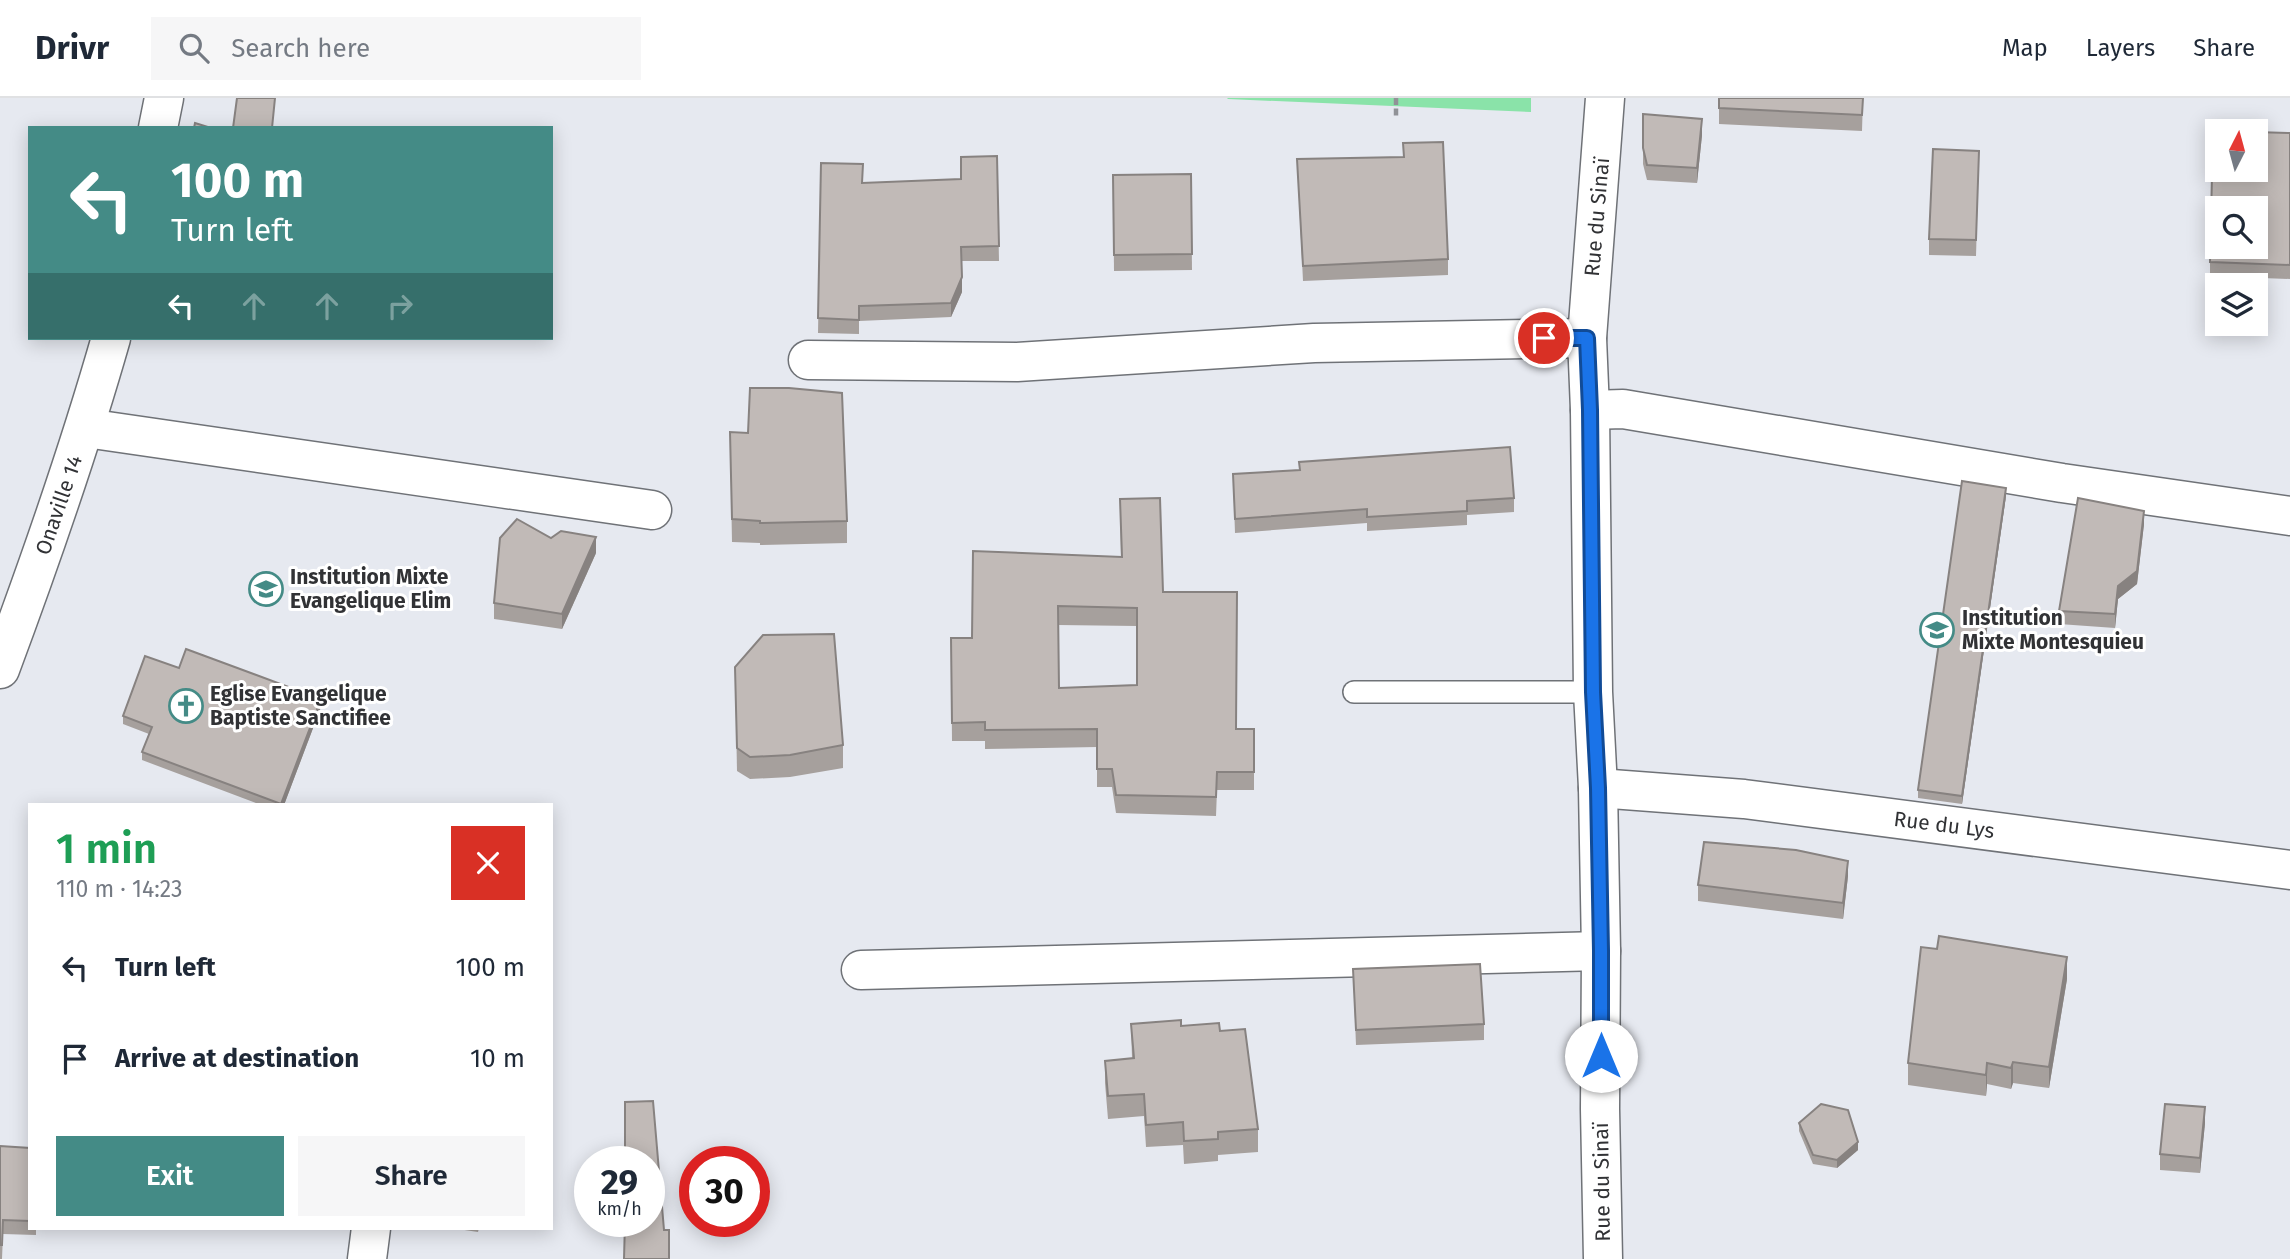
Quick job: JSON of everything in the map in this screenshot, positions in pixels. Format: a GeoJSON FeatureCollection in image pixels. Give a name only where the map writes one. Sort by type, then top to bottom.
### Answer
{"type":"FeatureCollection","features":[{"type":"Feature","properties":{"kind":"street"},"geometry":{"type":"LineString","coordinates":[[158,126],[164,98]]}},
{"type":"Feature","properties":{"kind":"street","name":"Rue du Sinaï"},"geometry":{"type":"LineString","coordinates":[[1603,1259],[1601,951],[1587,338],[1605,98]]}},
{"type":"Feature","properties":{"kind":"street"},"geometry":{"type":"LineString","coordinates":[[808,360],[1017,362],[1314,342],[1587,338]]}},
{"type":"Feature","properties":{"kind":"street","name":"Onaville 14"},"geometry":{"type":"LineString","coordinates":[[0,669],[86,428],[110,340]]}},
{"type":"Feature","properties":{"kind":"street"},"geometry":{"type":"LineString","coordinates":[[1590,410],[1623,409],[2062,483],[2290,516]]}},
{"type":"Feature","properties":{"kind":"street"},"geometry":{"type":"LineString","coordinates":[[86,428],[652,510]]}},
{"type":"Feature","properties":{"kind":"street","name":"Rue du Lys"},"geometry":{"type":"LineString","coordinates":[[1598,788],[1744,799],[2290,870]]}},
{"type":"Feature","properties":{"kind":"street"},"geometry":{"type":"LineString","coordinates":[[861,970],[1601,951]]}},
{"type":"Feature","properties":{"kind":"street"},"geometry":{"type":"LineString","coordinates":[[367,1259],[371,1230]]}},
{"type":"Feature","properties":{"kind":"lane"},"geometry":{"type":"LineString","coordinates":[[1354,692],[1593,692]]}},
{"type":"Feature","properties":{"kind":"path"},"geometry":{"type":"LineString","coordinates":[[1396,98],[1396,119]]}},
{"type":"Feature","properties":{"kind":"green space"},"geometry":{"type":"Polygon","coordinates":[[[1531,98],[1531,112],[1228,99],[1531,98]]]}},
{"type":"Feature","properties":{"kind":"building"},"geometry":{"type":"Polygon","coordinates":[[[237,98],[275,98],[272,126],[233,126],[237,98]]]}},
{"type":"Feature","properties":{"kind":"building"},"geometry":{"type":"Polygon","coordinates":[[[1719,98],[1863,98],[1862,115],[1719,108],[1719,98]]]}},
{"type":"Feature","properties":{"kind":"building"},"geometry":{"type":"Polygon","coordinates":[[[1643,114],[1702,119],[1697,168],[1647,165],[1643,148],[1643,114]]]}},
{"type":"Feature","properties":{"kind":"building"},"geometry":{"type":"Polygon","coordinates":[[[2268,132],[2290,133],[2290,265],[2210,262],[2210,259],[2268,259],[2268,196],[2212,196],[2212,182],[2268,182],[2268,132]]]}},
{"type":"Feature","properties":{"kind":"building"},"geometry":{"type":"Polygon","coordinates":[[[1443,142],[1448,259],[1303,266],[1297,159],[1404,157],[1403,143],[1443,142]]]}},
{"type":"Feature","properties":{"kind":"building"},"geometry":{"type":"Polygon","coordinates":[[[1933,149],[1979,151],[1976,240],[1929,239],[1933,149]]]}},
{"type":"Feature","properties":{"kind":"building"},"geometry":{"type":"Polygon","coordinates":[[[997,156],[999,246],[961,247],[962,277],[951,303],[859,306],[859,320],[818,318],[821,163],[863,164],[862,183],[961,179],[961,157],[997,156]]]}},
{"type":"Feature","properties":{"kind":"building"},"geometry":{"type":"Polygon","coordinates":[[[1191,174],[1192,254],[1114,255],[1113,175],[1191,174]]]}},
{"type":"Feature","properties":{"kind":"building"},"geometry":{"type":"Polygon","coordinates":[[[750,388],[789,388],[842,393],[847,521],[760,523],[732,519],[730,432],[748,433],[750,388]]]}},
{"type":"Feature","properties":{"kind":"building"},"geometry":{"type":"Polygon","coordinates":[[[1510,447],[1514,498],[1467,501],[1467,511],[1367,517],[1367,509],[1235,519],[1233,474],[1300,470],[1299,462],[1510,447]]]}},
{"type":"Feature","properties":{"kind":"building"},"geometry":{"type":"Polygon","coordinates":[[[1962,481],[2006,488],[1962,796],[1918,790],[1962,481]]]}},
{"type":"Feature","properties":{"kind":"building"},"geometry":{"type":"Polygon","coordinates":[[[1160,498],[1163,592],[1237,592],[1236,729],[1254,729],[1254,772],[1217,772],[1216,797],[1116,795],[1112,769],[1097,769],[1097,729],[985,730],[985,722],[952,723],[951,638],[972,638],[973,551],[1122,557],[1120,499],[1160,498]],[[1058,606],[1059,688],[1137,685],[1137,608],[1058,606]]]}},
{"type":"Feature","properties":{"kind":"building"},"geometry":{"type":"Polygon","coordinates":[[[2078,498],[2144,511],[2137,571],[2118,586],[2115,614],[2059,611],[2078,498]]]}},
{"type":"Feature","properties":{"kind":"building"},"geometry":{"type":"Polygon","coordinates":[[[517,519],[551,538],[561,531],[596,537],[562,614],[494,603],[500,538],[517,519]]]}},
{"type":"Feature","properties":{"kind":"building"},"geometry":{"type":"Polygon","coordinates":[[[834,634],[843,745],[790,755],[750,757],[737,748],[735,667],[763,635],[834,634]]]}},
{"type":"Feature","properties":{"kind":"building"},"geometry":{"type":"Polygon","coordinates":[[[186,649],[321,699],[281,803],[142,752],[152,727],[123,716],[145,656],[179,668],[186,649]]]}},
{"type":"Feature","properties":{"kind":"building"},"geometry":{"type":"Polygon","coordinates":[[[1704,842],[1796,850],[1848,861],[1843,903],[1698,885],[1704,842]]]}},
{"type":"Feature","properties":{"kind":"building"},"geometry":{"type":"Polygon","coordinates":[[[1939,936],[2067,957],[2049,1067],[2013,1062],[2011,1068],[1987,1063],[1986,1075],[1908,1063],[1921,947],[1937,949],[1939,936]]]}},
{"type":"Feature","properties":{"kind":"building"},"geometry":{"type":"Polygon","coordinates":[[[1480,964],[1484,1024],[1356,1030],[1353,969],[1480,964]]]}},
{"type":"Feature","properties":{"kind":"building"},"geometry":{"type":"Polygon","coordinates":[[[1181,1020],[1181,1026],[1219,1023],[1220,1031],[1245,1029],[1258,1129],[1218,1132],[1218,1139],[1184,1141],[1183,1122],[1146,1125],[1144,1094],[1108,1096],[1105,1061],[1134,1058],[1131,1024],[1181,1020]]]}},
{"type":"Feature","properties":{"kind":"building"},"geometry":{"type":"Polygon","coordinates":[[[653,1101],[657,1146],[625,1146],[625,1102],[653,1101]]]}},
{"type":"Feature","properties":{"kind":"building"},"geometry":{"type":"Polygon","coordinates":[[[1821,1104],[1848,1110],[1858,1142],[1837,1160],[1813,1155],[1799,1123],[1821,1104]]]}},
{"type":"Feature","properties":{"kind":"building"},"geometry":{"type":"Polygon","coordinates":[[[2165,1104],[2205,1107],[2200,1158],[2160,1154],[2165,1104]]]}},
{"type":"Feature","properties":{"kind":"building"},"geometry":{"type":"Polygon","coordinates":[[[0,1146],[28,1148],[28,1221],[3,1220],[0,1245],[0,1146]]]}},
{"type":"Feature","properties":{"kind":"building"},"geometry":{"type":"Polygon","coordinates":[[[665,1230],[669,1230],[669,1259],[624,1259],[625,1237],[665,1237],[665,1230]]]}},
{"type":"Feature","properties":{"kind":"place","name":"Institution Mixte Evangelique Elim"},"geometry":{"type":"Point","coordinates":[266,589]}},
{"type":"Feature","properties":{"kind":"place","name":"Institution Mixte Montesquieu"},"geometry":{"type":"Point","coordinates":[1937,630]}},
{"type":"Feature","properties":{"kind":"place","name":"Eglise Evangelique Baptiste Sanctifiee"},"geometry":{"type":"Point","coordinates":[186,706]}},
{"type":"Feature","properties":{"kind":"route"},"geometry":{"type":"LineString","coordinates":[[1544,338],[1587,338],[1593,692],[1598,788],[1601,1056]]}}]}
